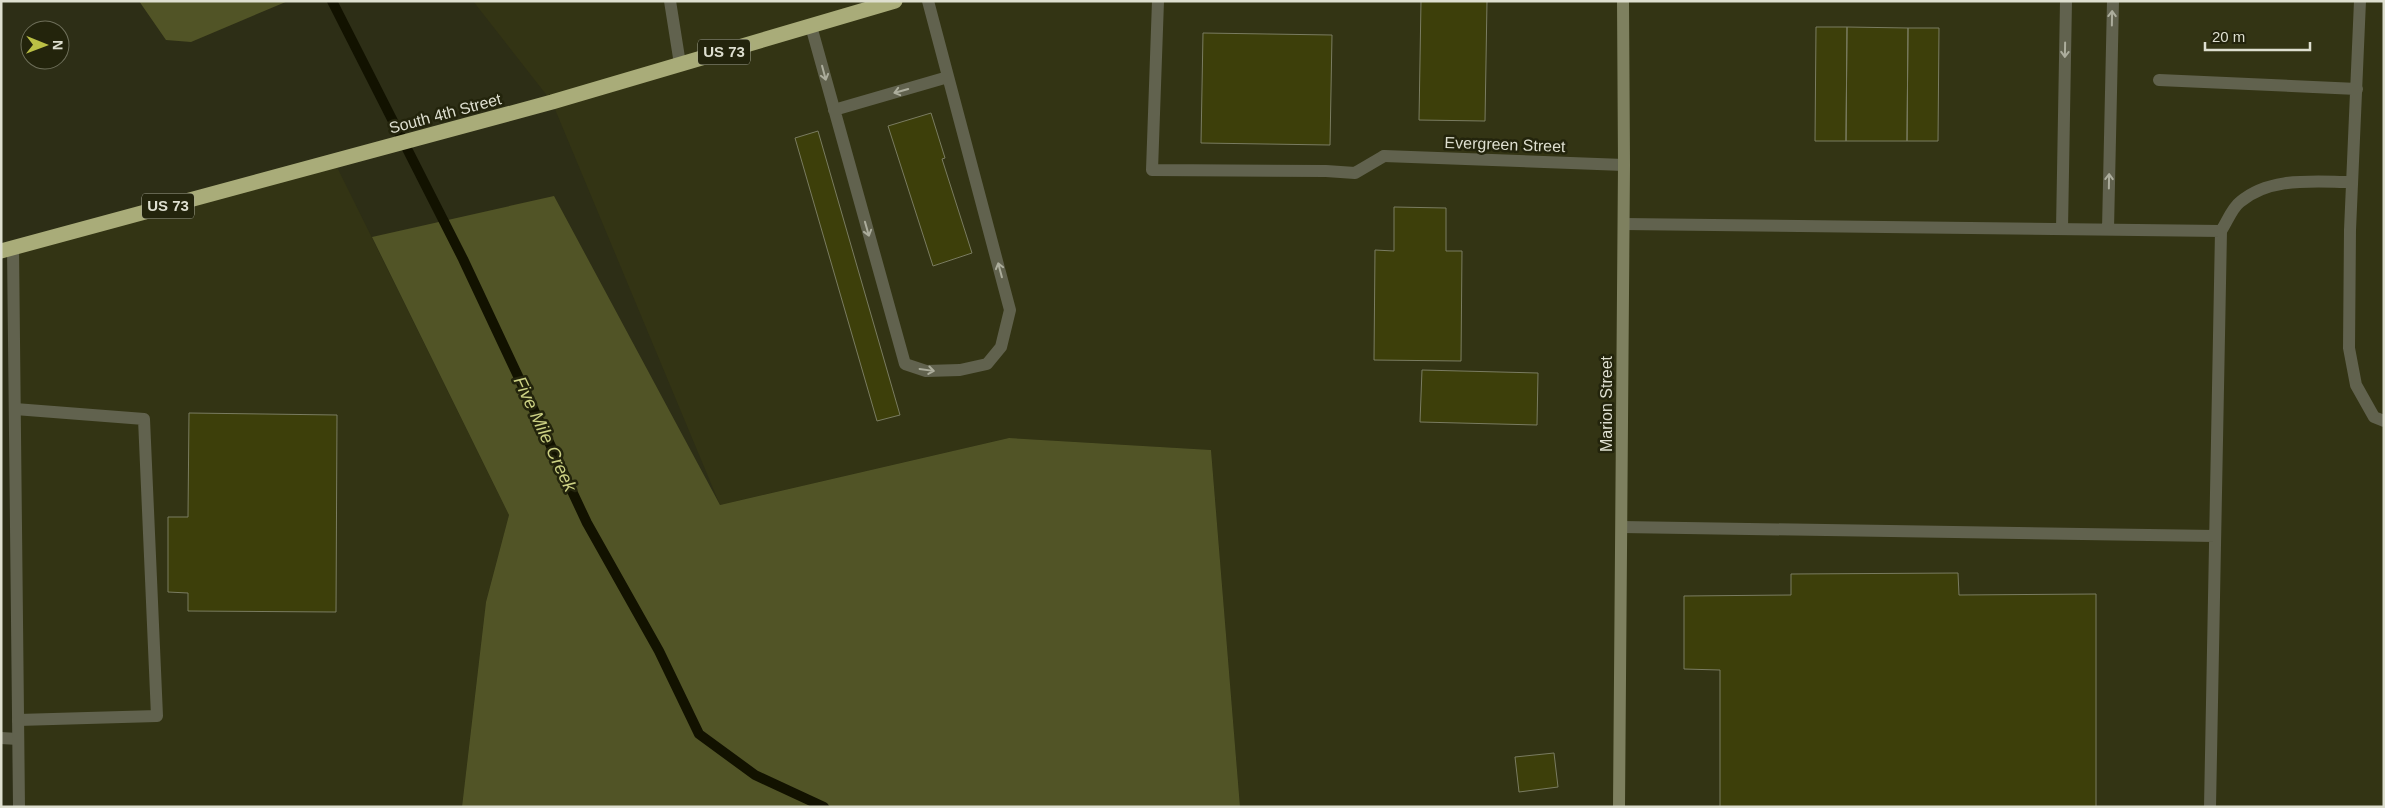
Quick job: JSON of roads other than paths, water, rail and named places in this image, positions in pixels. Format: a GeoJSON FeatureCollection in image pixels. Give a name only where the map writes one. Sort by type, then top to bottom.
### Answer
{"type":"FeatureCollection","features":[{"type":"Feature","properties":{"kind":"highway","name":"South 4th Street"},"geometry":{"type":"LineString","coordinates":[[7,249],[552,102],[895,1]]}},
{"type":"Feature","properties":{"kind":"street"},"geometry":{"type":"LineString","coordinates":[[670,1],[680,64]]}},
{"type":"Feature","properties":{"kind":"street"},"geometry":{"type":"LineString","coordinates":[[811,26],[905,364],[926,371],[960,370],[987,364],[1001,347],[1010,310],[928,1]]}},
{"type":"Feature","properties":{"kind":"street","name":"Evergreen Street"},"geometry":{"type":"LineString","coordinates":[[1158,1],[1152,170],[1326,171],[1355,173],[1384,156],[1624,165]]}},
{"type":"Feature","properties":{"kind":"street","name":"Marion Street"},"geometry":{"type":"LineString","coordinates":[[1619,807],[1624,224],[1623,1]]}},
{"type":"Feature","properties":{"kind":"street"},"geometry":{"type":"LineString","coordinates":[[2062,229],[2066,1]]}},
{"type":"Feature","properties":{"kind":"street"},"geometry":{"type":"LineString","coordinates":[[2108,229],[2113,1]]}},
{"type":"Feature","properties":{"kind":"street"},"geometry":{"type":"LineString","coordinates":[[2360,1],[2352,182],[2349,348],[2356,385],[2374,417],[2384,421]]}},
{"type":"Feature","properties":{"kind":"street"},"geometry":{"type":"LineString","coordinates":[[834,110],[948,77]]}},
{"type":"Feature","properties":{"kind":"street"},"geometry":{"type":"LineString","coordinates":[[2159,80],[2357,89]]}},
{"type":"Feature","properties":{"kind":"street"},"geometry":{"type":"LineString","coordinates":[[2210,807],[2221,231],[2239,202],[2265,187],[2297,181],[2352,182]]}},
{"type":"Feature","properties":{"kind":"street"},"geometry":{"type":"LineString","coordinates":[[1624,224],[2221,231]]}},
{"type":"Feature","properties":{"kind":"street"},"geometry":{"type":"LineString","coordinates":[[7,249],[15,409],[19,807]]}},
{"type":"Feature","properties":{"kind":"street"},"geometry":{"type":"LineString","coordinates":[[15,409],[144,419],[157,716],[18,720]]}},
{"type":"Feature","properties":{"kind":"street"},"geometry":{"type":"LineString","coordinates":[[1622,527],[2215,536]]}},
{"type":"Feature","properties":{"kind":"street"},"geometry":{"type":"LineString","coordinates":[[1,738],[18,738]]}},
{"type":"Feature","properties":{"kind":"waterway","name":"Five Mile Creek"},"geometry":{"type":"LineString","coordinates":[[332,1],[463,259],[587,523],[659,651],[699,734],[755,775],[824,807]]}}]}
